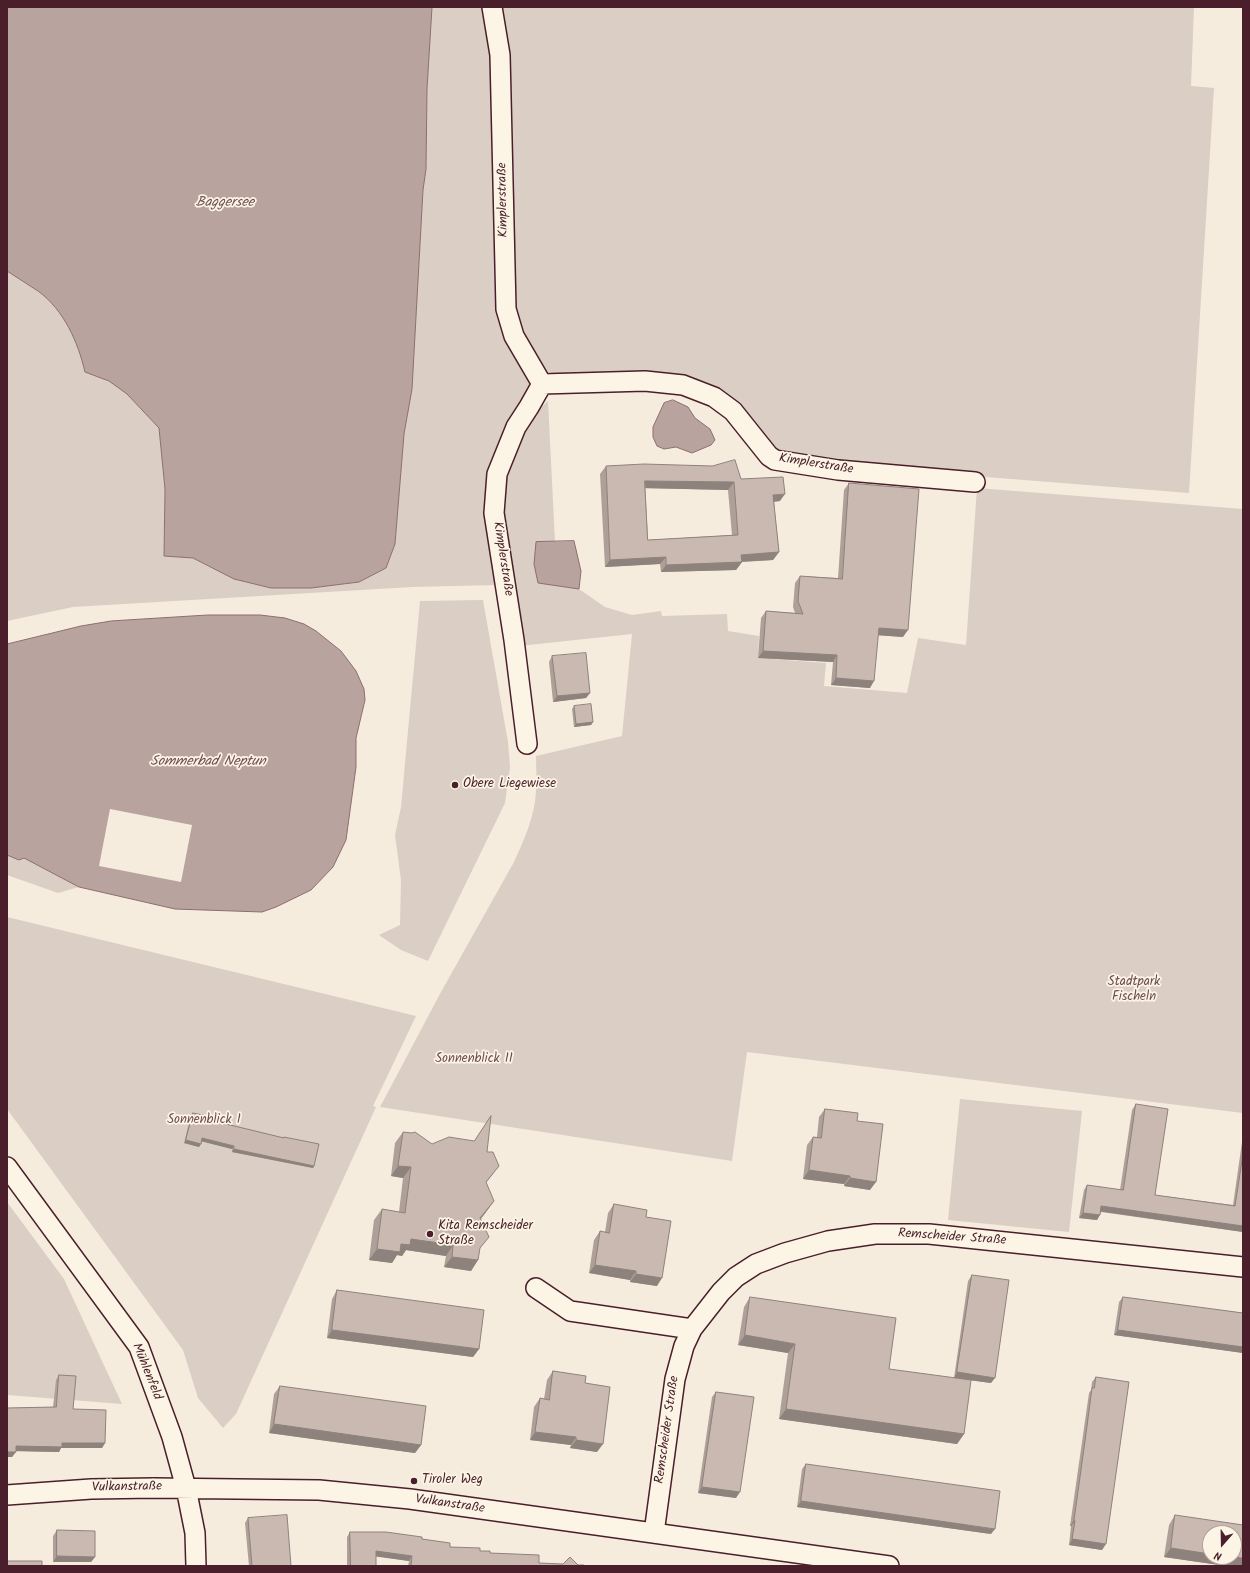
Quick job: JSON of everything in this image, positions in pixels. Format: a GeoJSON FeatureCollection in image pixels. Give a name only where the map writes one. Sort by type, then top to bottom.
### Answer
{"type":"FeatureCollection","features":[{"type":"Feature","properties":{"kind":"street","name":"Kimplerstraße"},"geometry":{"type":"LineString","coordinates":[[492,7],[500,55],[506,309],[514,336],[542,384]]}},
{"type":"Feature","properties":{"kind":"street","name":"Kimplerstraße"},"geometry":{"type":"LineString","coordinates":[[542,384],[645,381],[683,385],[714,396],[733,411],[769,456],[775,460],[838,470],[975,482]]}},
{"type":"Feature","properties":{"kind":"street","name":"Kimplerstraße"},"geometry":{"type":"LineString","coordinates":[[527,744],[514,640],[494,512],[497,474],[516,426],[542,384]]}},
{"type":"Feature","properties":{"kind":"street","name":"Mühlenfeld"},"geometry":{"type":"LineString","coordinates":[[7,1167],[139,1347],[172,1437],[186,1488],[195,1533],[196,1566]]}},
{"type":"Feature","properties":{"kind":"street","name":"Remscheider Straße"},"geometry":{"type":"LineString","coordinates":[[654,1533],[675,1379],[684,1346],[692,1329],[721,1292],[736,1277],[756,1264],[785,1252],[828,1241],[875,1234],[929,1234],[1243,1267]]}},
{"type":"Feature","properties":{"kind":"street"},"geometry":{"type":"LineString","coordinates":[[536,1288],[570,1311],[692,1329]]}},
{"type":"Feature","properties":{"kind":"street","name":"Vulkanstraße"},"geometry":{"type":"LineString","coordinates":[[7,1495],[91,1489],[186,1488],[319,1490],[380,1495],[889,1566]]}},
{"type":"Feature","properties":{"kind":"green space"},"geometry":{"type":"Polygon","coordinates":[[[432,7],[488,7],[496,79],[496,258],[529,377],[530,390],[503,438],[497,585],[412,587],[73,607],[7,621],[7,271],[38,291],[55,307],[69,327],[85,372],[109,381],[127,394],[159,428],[165,489],[164,556],[193,558],[234,579],[271,588],[311,588],[359,582],[386,568],[395,544],[404,434],[412,389],[423,190],[426,169],[427,89],[432,7]]]}},
{"type":"Feature","properties":{"kind":"green space"},"geometry":{"type":"Polygon","coordinates":[[[498,7],[1194,7],[1191,86],[1214,88],[1189,493],[859,467],[777,454],[715,392],[560,377],[540,368],[519,333],[511,301],[498,7]]]}},
{"type":"Feature","properties":{"kind":"green space"},"geometry":{"type":"Polygon","coordinates":[[[548,401],[555,542],[536,542],[538,583],[579,589],[605,607],[632,615],[661,611],[662,616],[727,614],[728,631],[759,636],[758,658],[826,663],[824,686],[907,693],[918,638],[966,645],[977,488],[1243,509],[1243,1113],[747,1052],[732,1161],[380,1107],[441,992],[518,854],[534,810],[536,756],[622,736],[632,634],[519,646],[502,513],[504,477],[514,444],[533,415],[548,401]]]}},
{"type":"Feature","properties":{"kind":"green space","name":"Obere Liegewiese"},"geometry":{"type":"Polygon","coordinates":[[[483,600],[508,742],[510,767],[505,803],[428,961],[401,950],[379,935],[400,925],[401,880],[395,835],[401,807],[420,601],[483,600]]]}},
{"type":"Feature","properties":{"kind":"green space"},"geometry":{"type":"Polygon","coordinates":[[[7,855],[19,860],[24,858],[79,887],[58,893],[7,875],[7,855]]]}},
{"type":"Feature","properties":{"kind":"green space","name":"Sonnenblick I"},"geometry":{"type":"Polygon","coordinates":[[[7,917],[416,1016],[373,1106],[376,1107],[236,1414],[223,1428],[198,1398],[183,1350],[7,1109],[7,917]]]}},
{"type":"Feature","properties":{"kind":"green space"},"geometry":{"type":"Polygon","coordinates":[[[960,1099],[1082,1111],[1069,1232],[948,1220],[960,1099]]]}},
{"type":"Feature","properties":{"kind":"green space"},"geometry":{"type":"Polygon","coordinates":[[[7,1202],[64,1279],[122,1404],[7,1395],[7,1202]]]}},
{"type":"Feature","properties":{"kind":"water","name":"Baggersee"},"geometry":{"type":"Polygon","coordinates":[[[7,7],[432,7],[427,89],[426,169],[423,190],[412,389],[404,434],[395,544],[386,568],[359,582],[311,588],[271,588],[234,579],[193,558],[164,556],[165,489],[159,428],[127,394],[109,381],[85,372],[69,327],[55,307],[38,291],[7,271],[7,7]]]}},
{"type":"Feature","properties":{"kind":"water"},"geometry":{"type":"Polygon","coordinates":[[[673,400],[688,407],[695,418],[710,429],[715,440],[711,445],[692,453],[676,447],[664,449],[657,446],[653,437],[653,427],[664,403],[673,400]]]}},
{"type":"Feature","properties":{"kind":"water"},"geometry":{"type":"Polygon","coordinates":[[[574,541],[581,571],[579,589],[538,583],[534,564],[536,542],[574,541]]]}},
{"type":"Feature","properties":{"kind":"water","name":"Sommerbad Neptun"},"geometry":{"type":"Polygon","coordinates":[[[208,615],[260,615],[285,618],[304,624],[316,631],[341,651],[356,671],[364,689],[365,700],[356,738],[356,767],[346,840],[333,867],[311,890],[262,912],[175,909],[79,887],[24,858],[19,860],[7,855],[7,644],[81,626],[111,621],[208,615]]]}},
{"type":"Feature","properties":{"kind":"pier"},"geometry":{"type":"Polygon","coordinates":[[[110,809],[192,825],[181,882],[99,866],[110,809]]]}},
{"type":"Feature","properties":{"kind":"building"},"geometry":{"type":"Polygon","coordinates":[[[735,460],[741,479],[783,477],[785,494],[773,495],[779,552],[741,555],[742,562],[666,565],[666,557],[610,560],[606,466],[644,464],[712,466],[735,460]],[[645,481],[648,540],[738,535],[734,482],[645,481]]]}},
{"type":"Feature","properties":{"kind":"building"},"geometry":{"type":"Polygon","coordinates":[[[849,483],[919,489],[908,630],[879,628],[874,681],[836,678],[837,655],[763,651],[766,611],[803,614],[798,601],[800,576],[842,579],[849,483]]]}},
{"type":"Feature","properties":{"kind":"building"},"geometry":{"type":"Polygon","coordinates":[[[586,653],[590,693],[557,696],[552,656],[586,653]]]}},
{"type":"Feature","properties":{"kind":"building"},"geometry":{"type":"Polygon","coordinates":[[[591,704],[593,722],[576,724],[574,706],[591,704]]]}},
{"type":"Feature","properties":{"kind":"building"},"geometry":{"type":"Polygon","coordinates":[[[1136,1104],[1168,1109],[1155,1195],[1235,1206],[1243,1154],[1243,1226],[1101,1206],[1100,1215],[1083,1213],[1087,1185],[1123,1190],[1136,1104]]]}},
{"type":"Feature","properties":{"kind":"building"},"geometry":{"type":"Polygon","coordinates":[[[825,1109],[858,1113],[857,1121],[883,1124],[876,1182],[850,1178],[850,1176],[809,1170],[813,1137],[821,1138],[825,1109]]]}},
{"type":"Feature","properties":{"kind":"building"},"geometry":{"type":"Polygon","coordinates":[[[193,1113],[223,1119],[222,1123],[284,1138],[319,1144],[314,1166],[234,1149],[234,1146],[202,1138],[201,1144],[186,1140],[193,1113]]]}},
{"type":"Feature","properties":{"kind":"building"},"geometry":{"type":"Polygon","coordinates":[[[491,1116],[487,1152],[493,1152],[499,1166],[486,1182],[494,1201],[480,1218],[489,1237],[480,1248],[478,1260],[452,1257],[453,1245],[411,1239],[410,1245],[401,1244],[400,1252],[377,1249],[382,1209],[405,1213],[411,1167],[398,1166],[403,1132],[415,1132],[432,1144],[449,1137],[474,1141],[491,1116]]]}},
{"type":"Feature","properties":{"kind":"building"},"geometry":{"type":"Polygon","coordinates":[[[614,1204],[647,1210],[646,1217],[671,1221],[662,1278],[636,1274],[636,1271],[595,1265],[600,1231],[609,1233],[614,1204]]]}},
{"type":"Feature","properties":{"kind":"building"},"geometry":{"type":"Polygon","coordinates":[[[972,1275],[1009,1280],[995,1378],[957,1372],[972,1275]]]}},
{"type":"Feature","properties":{"kind":"building"},"geometry":{"type":"Polygon","coordinates":[[[337,1290],[484,1310],[479,1349],[332,1330],[337,1290]]]}},
{"type":"Feature","properties":{"kind":"building"},"geometry":{"type":"Polygon","coordinates":[[[750,1297],[896,1318],[889,1369],[971,1380],[964,1434],[786,1409],[795,1344],[745,1335],[750,1297]]]}},
{"type":"Feature","properties":{"kind":"building"},"geometry":{"type":"Polygon","coordinates":[[[1123,1297],[1243,1313],[1243,1347],[1118,1330],[1123,1297]]]}},
{"type":"Feature","properties":{"kind":"building"},"geometry":{"type":"Polygon","coordinates":[[[553,1371],[586,1376],[585,1383],[610,1387],[603,1444],[576,1440],[576,1437],[535,1432],[540,1398],[549,1400],[553,1371]]]}},
{"type":"Feature","properties":{"kind":"building"},"geometry":{"type":"Polygon","coordinates":[[[59,1375],[76,1376],[73,1409],[106,1410],[105,1443],[62,1443],[62,1447],[16,1446],[16,1452],[7,1452],[7,1408],[56,1407],[59,1375]]]}},
{"type":"Feature","properties":{"kind":"building"},"geometry":{"type":"Polygon","coordinates":[[[1096,1377],[1129,1382],[1106,1544],[1072,1539],[1092,1388],[1094,1388],[1096,1377]]]}},
{"type":"Feature","properties":{"kind":"building"},"geometry":{"type":"Polygon","coordinates":[[[280,1386],[426,1406],[421,1445],[274,1424],[280,1386]]]}},
{"type":"Feature","properties":{"kind":"building"},"geometry":{"type":"Polygon","coordinates":[[[716,1392],[754,1397],[740,1492],[702,1487],[716,1392]]]}},
{"type":"Feature","properties":{"kind":"building"},"geometry":{"type":"Polygon","coordinates":[[[806,1464],[1000,1491],[995,1529],[801,1501],[806,1464]]]}},
{"type":"Feature","properties":{"kind":"building"},"geometry":{"type":"Polygon","coordinates":[[[287,1515],[291,1566],[252,1566],[248,1518],[287,1515]]]}},
{"type":"Feature","properties":{"kind":"building"},"geometry":{"type":"Polygon","coordinates":[[[1175,1515],[1243,1525],[1243,1558],[1242,1525],[1202,1525],[1202,1553],[1171,1548],[1175,1515]]]}},
{"type":"Feature","properties":{"kind":"building"},"geometry":{"type":"Polygon","coordinates":[[[57,1530],[95,1531],[95,1557],[57,1556],[57,1530]]]}},
{"type":"Feature","properties":{"kind":"building"},"geometry":{"type":"Polygon","coordinates":[[[350,1532],[386,1532],[450,1543],[450,1547],[480,1548],[480,1551],[490,1551],[490,1553],[539,1555],[539,1563],[563,1564],[570,1557],[578,1565],[584,1566],[411,1566],[412,1556],[376,1551],[376,1566],[351,1566],[350,1532]]]}},
{"type":"Feature","properties":{"kind":"building"},"geometry":{"type":"Polygon","coordinates":[[[7,1561],[42,1561],[42,1566],[7,1566],[7,1561]]]}},
{"type":"Feature","properties":{"kind":"place","name":"Obere Liegewiese"},"geometry":{"type":"Point","coordinates":[455,785]}},
{"type":"Feature","properties":{"kind":"place","name":"Kita Remscheider Straße"},"geometry":{"type":"Point","coordinates":[430,1234]}},
{"type":"Feature","properties":{"kind":"place","name":"Tiroler Weg"},"geometry":{"type":"Point","coordinates":[414,1481]}},
{"type":"Feature","properties":{"kind":"park label","name":"Stadtpark Fischeln"},"geometry":{"type":"Point","coordinates":[1134,990]}},
{"type":"Feature","properties":{"kind":"park label","name":"Sonnenblick II"},"geometry":{"type":"Point","coordinates":[474,1060]}}]}
